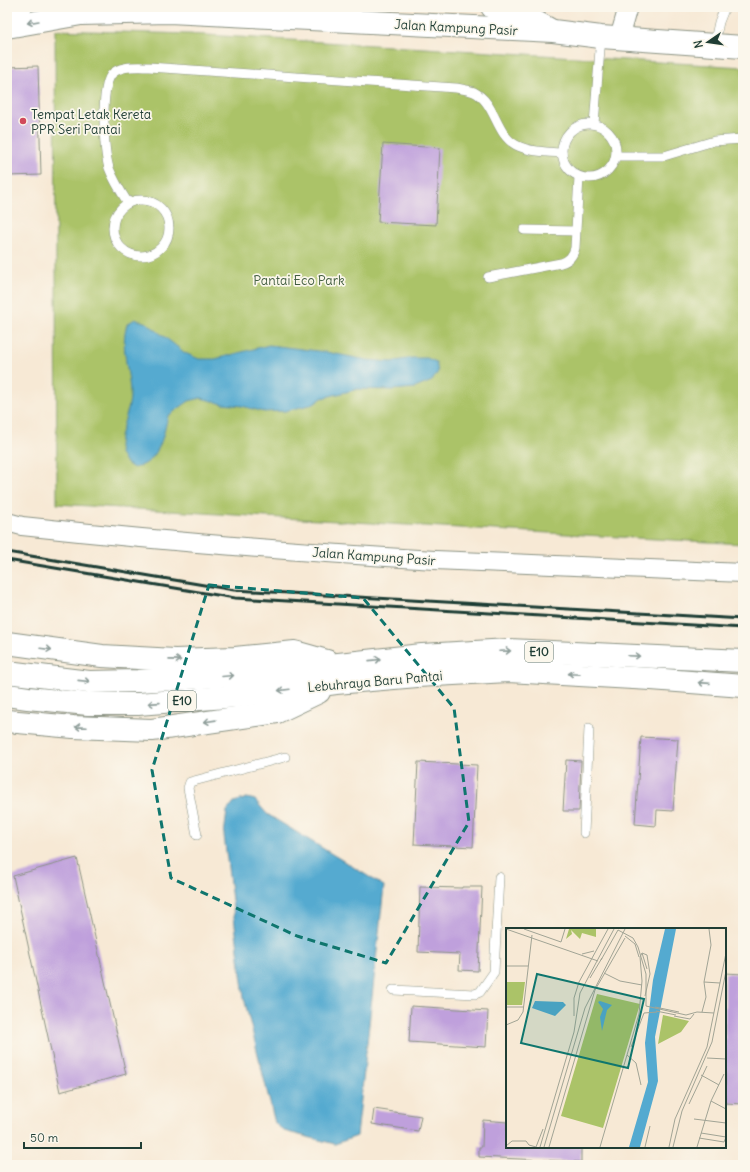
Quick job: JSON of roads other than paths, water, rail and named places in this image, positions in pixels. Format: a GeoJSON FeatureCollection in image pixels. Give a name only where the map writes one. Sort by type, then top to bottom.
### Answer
{"type":"FeatureCollection","features":[{"type":"Feature","properties":{"kind":"main road"},"geometry":{"type":"LineString","coordinates":[[7,10],[21,7]]}},
{"type":"Feature","properties":{"kind":"main road"},"geometry":{"type":"LineString","coordinates":[[143,7],[182,11]]}},
{"type":"Feature","properties":{"kind":"main road"},"geometry":{"type":"LineString","coordinates":[[492,7],[522,14],[553,31]]}},
{"type":"Feature","properties":{"kind":"main road"},"geometry":{"type":"LineString","coordinates":[[7,26],[81,14],[182,11]]}},
{"type":"Feature","properties":{"kind":"main road","name":"Jalan Kampung Pasir"},"geometry":{"type":"LineString","coordinates":[[182,11],[553,31],[610,38],[743,46]]}},
{"type":"Feature","properties":{"kind":"main road"},"geometry":{"type":"LineString","coordinates":[[7,643],[102,656],[175,660],[235,658],[295,652],[336,674],[277,712],[152,730],[73,727],[7,721]]}},
{"type":"Feature","properties":{"kind":"main road","name":"Lebuhraya Baru Pantai"},"geometry":{"type":"LineString","coordinates":[[17,697],[88,704],[138,704],[238,696],[422,655],[509,650],[743,661]]}},
{"type":"Feature","properties":{"kind":"main road","name":"Lebuhraya Baru Pantai"},"geometry":{"type":"LineString","coordinates":[[7,672],[89,682],[138,681],[236,675],[336,674],[417,676],[508,671],[743,686]]}},
{"type":"Feature","properties":{"kind":"street"},"geometry":{"type":"LineString","coordinates":[[610,38],[628,7]]}},
{"type":"Feature","properties":{"kind":"street","name":"Jalan Kampung Pasir"},"geometry":{"type":"LineString","coordinates":[[7,522],[22,526],[129,537],[297,551],[435,560],[743,573]]}},
{"type":"Feature","properties":{"kind":"lane"},"geometry":{"type":"LineString","coordinates":[[714,45],[719,22],[725,7]]}},
{"type":"Feature","properties":{"kind":"lane"},"geometry":{"type":"LineString","coordinates":[[594,124],[610,38]]}},
{"type":"Feature","properties":{"kind":"lane"},"geometry":{"type":"LineString","coordinates":[[128,203],[115,183],[109,168],[106,154],[104,100],[107,85],[112,75],[119,69],[130,67],[461,89],[472,91],[481,96],[489,105],[507,137],[515,144],[528,149],[562,153]]}},
{"type":"Feature","properties":{"kind":"lane"},"geometry":{"type":"LineString","coordinates":[[584,124],[594,124],[603,127],[610,133],[615,141],[617,151],[611,169],[604,175],[588,179],[579,177],[572,172],[566,166],[562,158],[562,153],[564,141],[568,133],[576,127],[584,124]]}},
{"type":"Feature","properties":{"kind":"lane"},"geometry":{"type":"LineString","coordinates":[[616,156],[664,156],[714,141],[743,139]]}},
{"type":"Feature","properties":{"kind":"lane"},"geometry":{"type":"LineString","coordinates":[[488,276],[566,262],[573,254],[576,231],[579,177]]}},
{"type":"Feature","properties":{"kind":"lane"},"geometry":{"type":"LineString","coordinates":[[138,200],[147,200],[156,204],[163,210],[168,219],[169,229],[167,238],[162,246],[154,252],[146,255],[129,253],[122,248],[117,241],[114,232],[116,215],[128,203],[138,200]]}},
{"type":"Feature","properties":{"kind":"lane"},"geometry":{"type":"LineString","coordinates":[[524,230],[576,231]]}},
{"type":"Feature","properties":{"kind":"lane"},"geometry":{"type":"LineString","coordinates":[[584,833],[589,728]]}},
{"type":"Feature","properties":{"kind":"lane"},"geometry":{"type":"LineString","coordinates":[[196,835],[188,788],[190,782],[285,757]]}},
{"type":"Feature","properties":{"kind":"lane"},"geometry":{"type":"LineString","coordinates":[[393,990],[475,994],[480,992],[494,972],[499,878]]}},
{"type":"Feature","properties":{"kind":"water"},"geometry":{"type":"Polygon","coordinates":[[[135,319],[147,323],[185,353],[199,359],[215,359],[269,345],[326,352],[367,360],[391,362],[411,358],[427,358],[436,362],[438,372],[432,381],[415,388],[392,390],[358,389],[322,398],[314,404],[285,411],[264,412],[201,398],[189,401],[168,416],[162,440],[154,455],[149,461],[134,468],[123,458],[119,447],[121,432],[130,400],[124,342],[125,333],[127,324],[135,319]]]}},
{"type":"Feature","properties":{"kind":"water"},"geometry":{"type":"Polygon","coordinates":[[[247,798],[255,800],[267,814],[384,886],[357,1136],[335,1144],[284,1131],[275,1123],[244,998],[224,835],[227,811],[234,802],[247,798]]]}},
{"type":"Feature","properties":{"kind":"railway"},"geometry":{"type":"LineString","coordinates":[[7,552],[234,590],[743,619]]}},
{"type":"Feature","properties":{"kind":"railway"},"geometry":{"type":"LineString","coordinates":[[7,560],[235,598],[743,628]]}},
{"type":"Feature","properties":{"kind":"place","name":"Tempat Letak Kereta PPR Seri Pantai"},"geometry":{"type":"Point","coordinates":[23,121]}},
{"type":"Feature","properties":{"kind":"park label","name":"Pantai Eco Park"},"geometry":{"type":"Point","coordinates":[299,280]}}]}
